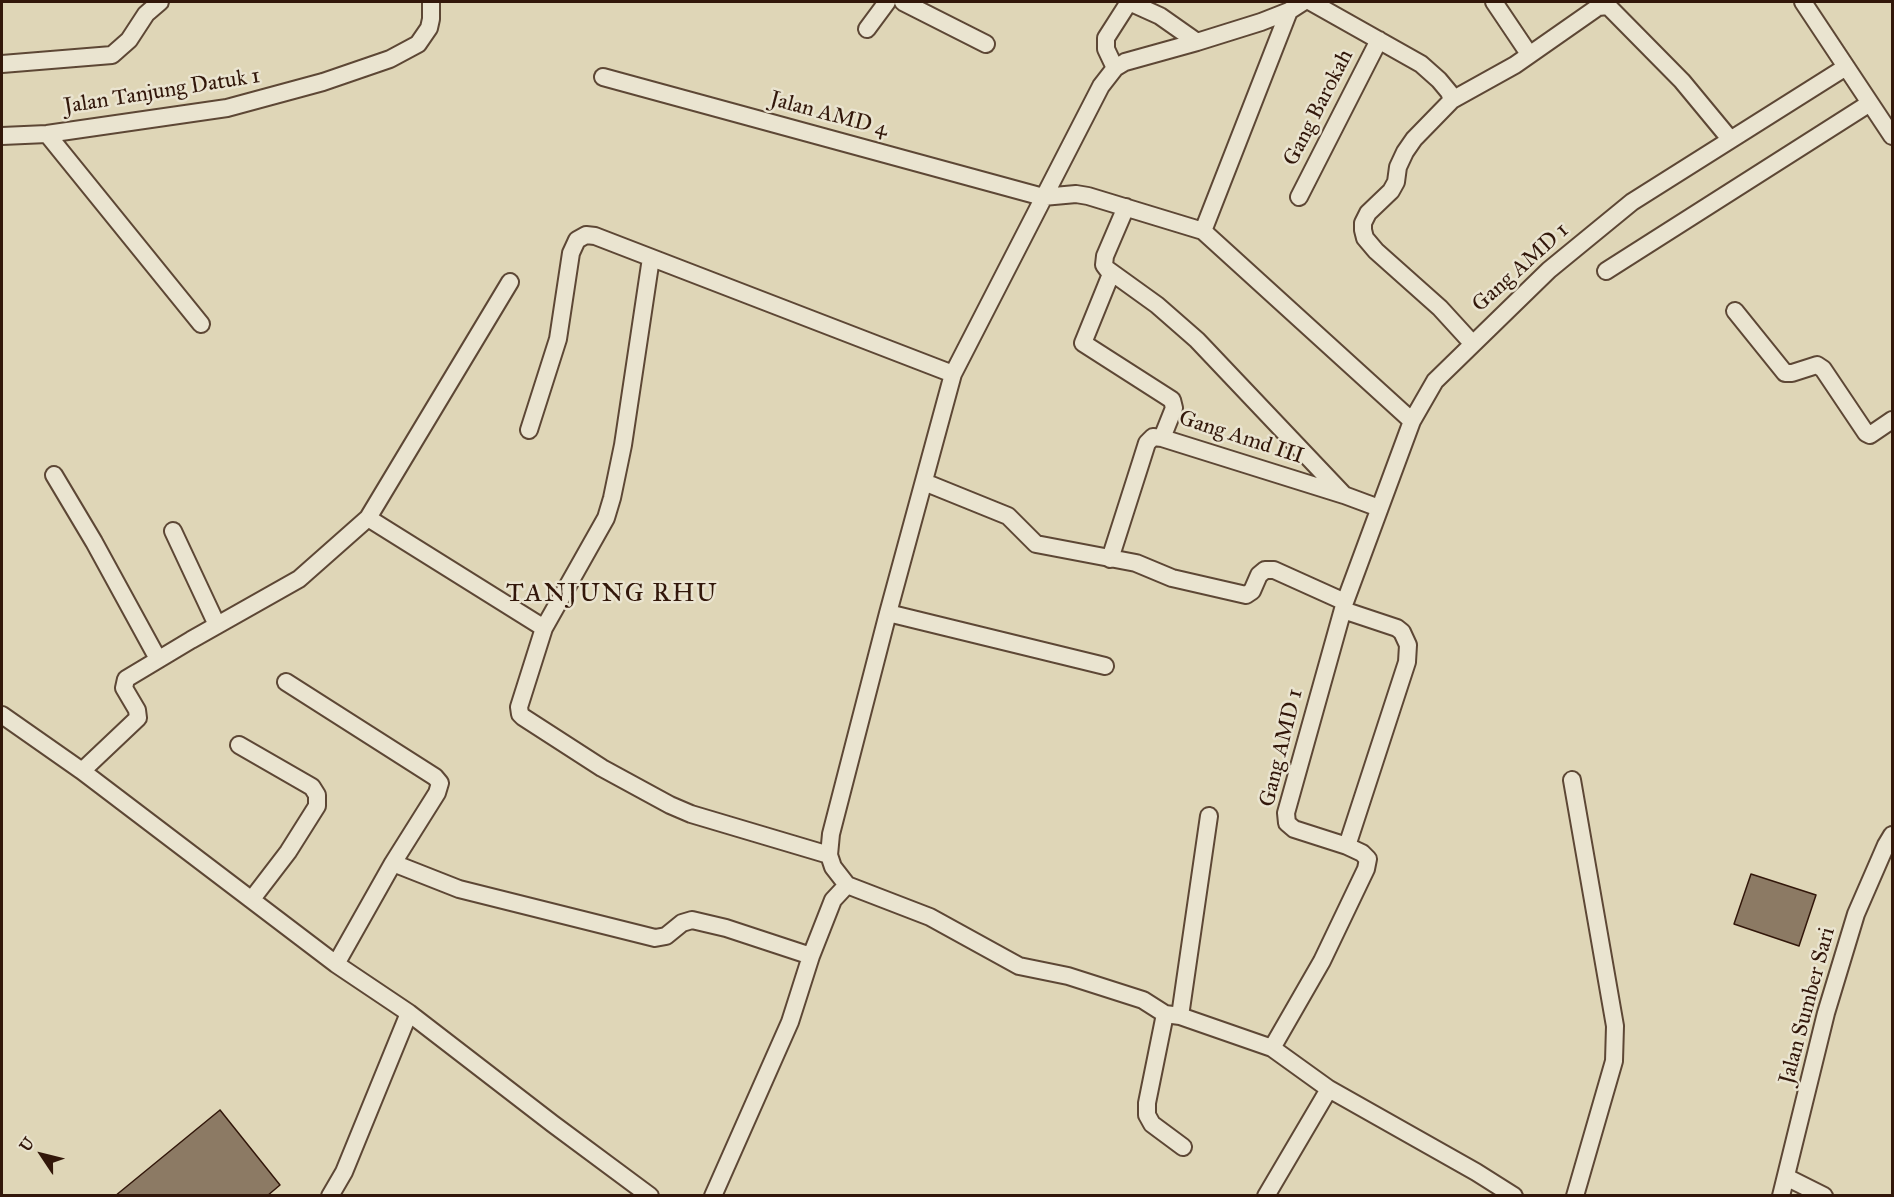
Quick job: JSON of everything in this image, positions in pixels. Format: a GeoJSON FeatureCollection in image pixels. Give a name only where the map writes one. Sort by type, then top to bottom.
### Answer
{"type":"FeatureCollection","features":[{"type":"Feature","properties":{"kind":"street"},"geometry":{"type":"LineString","coordinates":[[2,64],[112,55],[129,40],[146,14],[160,2]]}},
{"type":"Feature","properties":{"kind":"street","name":"Jalan Tanjung Datuk 1"},"geometry":{"type":"LineString","coordinates":[[2,136],[47,134],[227,108],[323,82],[390,59],[418,44],[429,28],[431,2]]}},
{"type":"Feature","properties":{"kind":"street"},"geometry":{"type":"LineString","coordinates":[[867,29],[887,2]]}},
{"type":"Feature","properties":{"kind":"street"},"geometry":{"type":"LineString","coordinates":[[903,2],[986,44]]}},
{"type":"Feature","properties":{"kind":"street"},"geometry":{"type":"LineString","coordinates":[[1115,68],[1106,49],[1106,38],[1129,2],[1162,9],[1197,42]]}},
{"type":"Feature","properties":{"kind":"street","name":"Gang Barokah"},"geometry":{"type":"LineString","coordinates":[[1311,2],[1428,69],[1449,92],[1452,100]]}},
{"type":"Feature","properties":{"kind":"street"},"geometry":{"type":"LineString","coordinates":[[1494,2],[1529,54]]}},
{"type":"Feature","properties":{"kind":"street"},"geometry":{"type":"LineString","coordinates":[[1803,2],[1893,136]]}},
{"type":"Feature","properties":{"kind":"street"},"geometry":{"type":"LineString","coordinates":[[1296,6],[1197,42],[1141,56],[1115,68],[1101,86],[954,374],[888,613],[831,834],[829,855],[832,867],[847,885],[930,917],[1019,966],[1068,976],[1143,1000],[1173,1015],[1272,1048],[1329,1089],[1514,1196]]}},
{"type":"Feature","properties":{"kind":"street"},"geometry":{"type":"LineString","coordinates":[[1203,231],[1296,6]]}},
{"type":"Feature","properties":{"kind":"street"},"geometry":{"type":"LineString","coordinates":[[1472,343],[1440,308],[1376,251],[1365,238],[1363,230],[1363,223],[1368,213],[1391,191],[1396,182],[1398,167],[1405,152],[1414,139],[1452,100],[1515,65],[1598,7],[1608,6],[1682,81],[1730,139]]}},
{"type":"Feature","properties":{"kind":"street","name":"Gang Barokah"},"geometry":{"type":"LineString","coordinates":[[1299,197],[1379,40]]}},
{"type":"Feature","properties":{"kind":"street","name":"Gang AMD 1"},"geometry":{"type":"LineString","coordinates":[[1272,1048],[1322,961],[1366,869],[1368,859],[1362,853],[1294,829],[1287,823],[1286,813],[1344,606],[1412,421],[1435,381],[1549,270],[1632,202],[1846,67]]}},
{"type":"Feature","properties":{"kind":"street","name":"Jalan AMD 4"},"geometry":{"type":"LineString","coordinates":[[603,77],[1043,197]]}},
{"type":"Feature","properties":{"kind":"street"},"geometry":{"type":"LineString","coordinates":[[1606,271],[1870,103]]}},
{"type":"Feature","properties":{"kind":"street"},"geometry":{"type":"LineString","coordinates":[[47,134],[201,324]]}},
{"type":"Feature","properties":{"kind":"street"},"geometry":{"type":"LineString","coordinates":[[1043,197],[1076,194],[1203,231],[1412,421]]}},
{"type":"Feature","properties":{"kind":"street"},"geometry":{"type":"LineString","coordinates":[[1126,207],[1105,256],[1104,265],[1111,274],[1157,305],[1190,333],[1344,495]]}},
{"type":"Feature","properties":{"kind":"street"},"geometry":{"type":"LineString","coordinates":[[529,430],[558,339],[571,253],[578,240],[586,235],[595,236],[954,374]]}},
{"type":"Feature","properties":{"kind":"street"},"geometry":{"type":"LineString","coordinates":[[651,258],[612,498],[606,518],[544,628],[519,707],[520,714],[602,768],[670,805],[691,814],[829,855]]}},
{"type":"Feature","properties":{"kind":"street","name":"Gang Amd III"},"geometry":{"type":"LineString","coordinates":[[1111,274],[1083,343],[1172,400],[1174,408],[1162,438],[1379,508]]}},
{"type":"Feature","properties":{"kind":"street"},"geometry":{"type":"LineString","coordinates":[[82,771],[136,720],[138,713],[124,688],[124,682],[299,579],[368,518],[510,282]]}},
{"type":"Feature","properties":{"kind":"street"},"geometry":{"type":"LineString","coordinates":[[1735,311],[1785,373],[1817,365],[1823,369],[1866,433],[1870,435],[1893,420]]}},
{"type":"Feature","properties":{"kind":"street"},"geometry":{"type":"LineString","coordinates":[[1110,559],[1147,443],[1153,437],[1162,438]]}},
{"type":"Feature","properties":{"kind":"street"},"geometry":{"type":"LineString","coordinates":[[54,475],[94,542],[158,660]]}},
{"type":"Feature","properties":{"kind":"street"},"geometry":{"type":"LineString","coordinates":[[924,482],[1008,516],[1036,544],[1136,563],[1172,578],[1246,595],[1252,591],[1259,575],[1265,570],[1274,570],[1344,606],[1402,632],[1408,645],[1407,662],[1347,846]]}},
{"type":"Feature","properties":{"kind":"street"},"geometry":{"type":"LineString","coordinates":[[368,518],[544,628]]}},
{"type":"Feature","properties":{"kind":"street"},"geometry":{"type":"LineString","coordinates":[[173,531],[218,625]]}},
{"type":"Feature","properties":{"kind":"street"},"geometry":{"type":"LineString","coordinates":[[888,613],[1105,666]]}},
{"type":"Feature","properties":{"kind":"street"},"geometry":{"type":"LineString","coordinates":[[286,682],[435,777],[440,783],[437,793],[393,863],[336,964]]}},
{"type":"Feature","properties":{"kind":"street"},"geometry":{"type":"LineString","coordinates":[[2,715],[82,771],[336,964],[409,1013],[650,1196]]}},
{"type":"Feature","properties":{"kind":"street"},"geometry":{"type":"LineString","coordinates":[[239,745],[312,787],[317,795],[317,806],[288,852],[252,899]]}},
{"type":"Feature","properties":{"kind":"street"},"geometry":{"type":"LineString","coordinates":[[1572,780],[1615,1026],[1614,1061],[1575,1196]]}},
{"type":"Feature","properties":{"kind":"street"},"geometry":{"type":"LineString","coordinates":[[1183,1147],[1152,1124],[1146,1116],[1146,1103],[1173,1015],[1209,816]]}},
{"type":"Feature","properties":{"kind":"street","name":"Jalan Sumber Sari"},"geometry":{"type":"LineString","coordinates":[[1781,1196],[1826,1013],[1856,914],[1886,845],[1893,835]]}},
{"type":"Feature","properties":{"kind":"street"},"geometry":{"type":"LineString","coordinates":[[393,863],[459,889],[655,938],[666,936],[682,923],[692,920],[726,928],[811,956]]}},
{"type":"Feature","properties":{"kind":"street"},"geometry":{"type":"LineString","coordinates":[[713,1196],[790,1022],[811,956],[833,900],[847,885]]}},
{"type":"Feature","properties":{"kind":"street"},"geometry":{"type":"LineString","coordinates":[[330,1196],[344,1172],[409,1013]]}},
{"type":"Feature","properties":{"kind":"street"},"geometry":{"type":"LineString","coordinates":[[1266,1196],[1329,1089]]}},
{"type":"Feature","properties":{"kind":"street"},"geometry":{"type":"LineString","coordinates":[[1786,1178],[1824,1196]]}},
{"type":"Feature","properties":{"kind":"building"},"geometry":{"type":"Polygon","coordinates":[[[1751,874],[1816,895],[1799,946],[1734,924],[1751,874]]]}},
{"type":"Feature","properties":{"kind":"building"},"geometry":{"type":"Polygon","coordinates":[[[220,1110],[280,1185],[267,1196],[115,1196],[220,1110]]]}},
{"type":"Feature","properties":{"kind":"district","name":"TANJUNG RHU"},"geometry":{"type":"Point","coordinates":[612,595]}}]}
